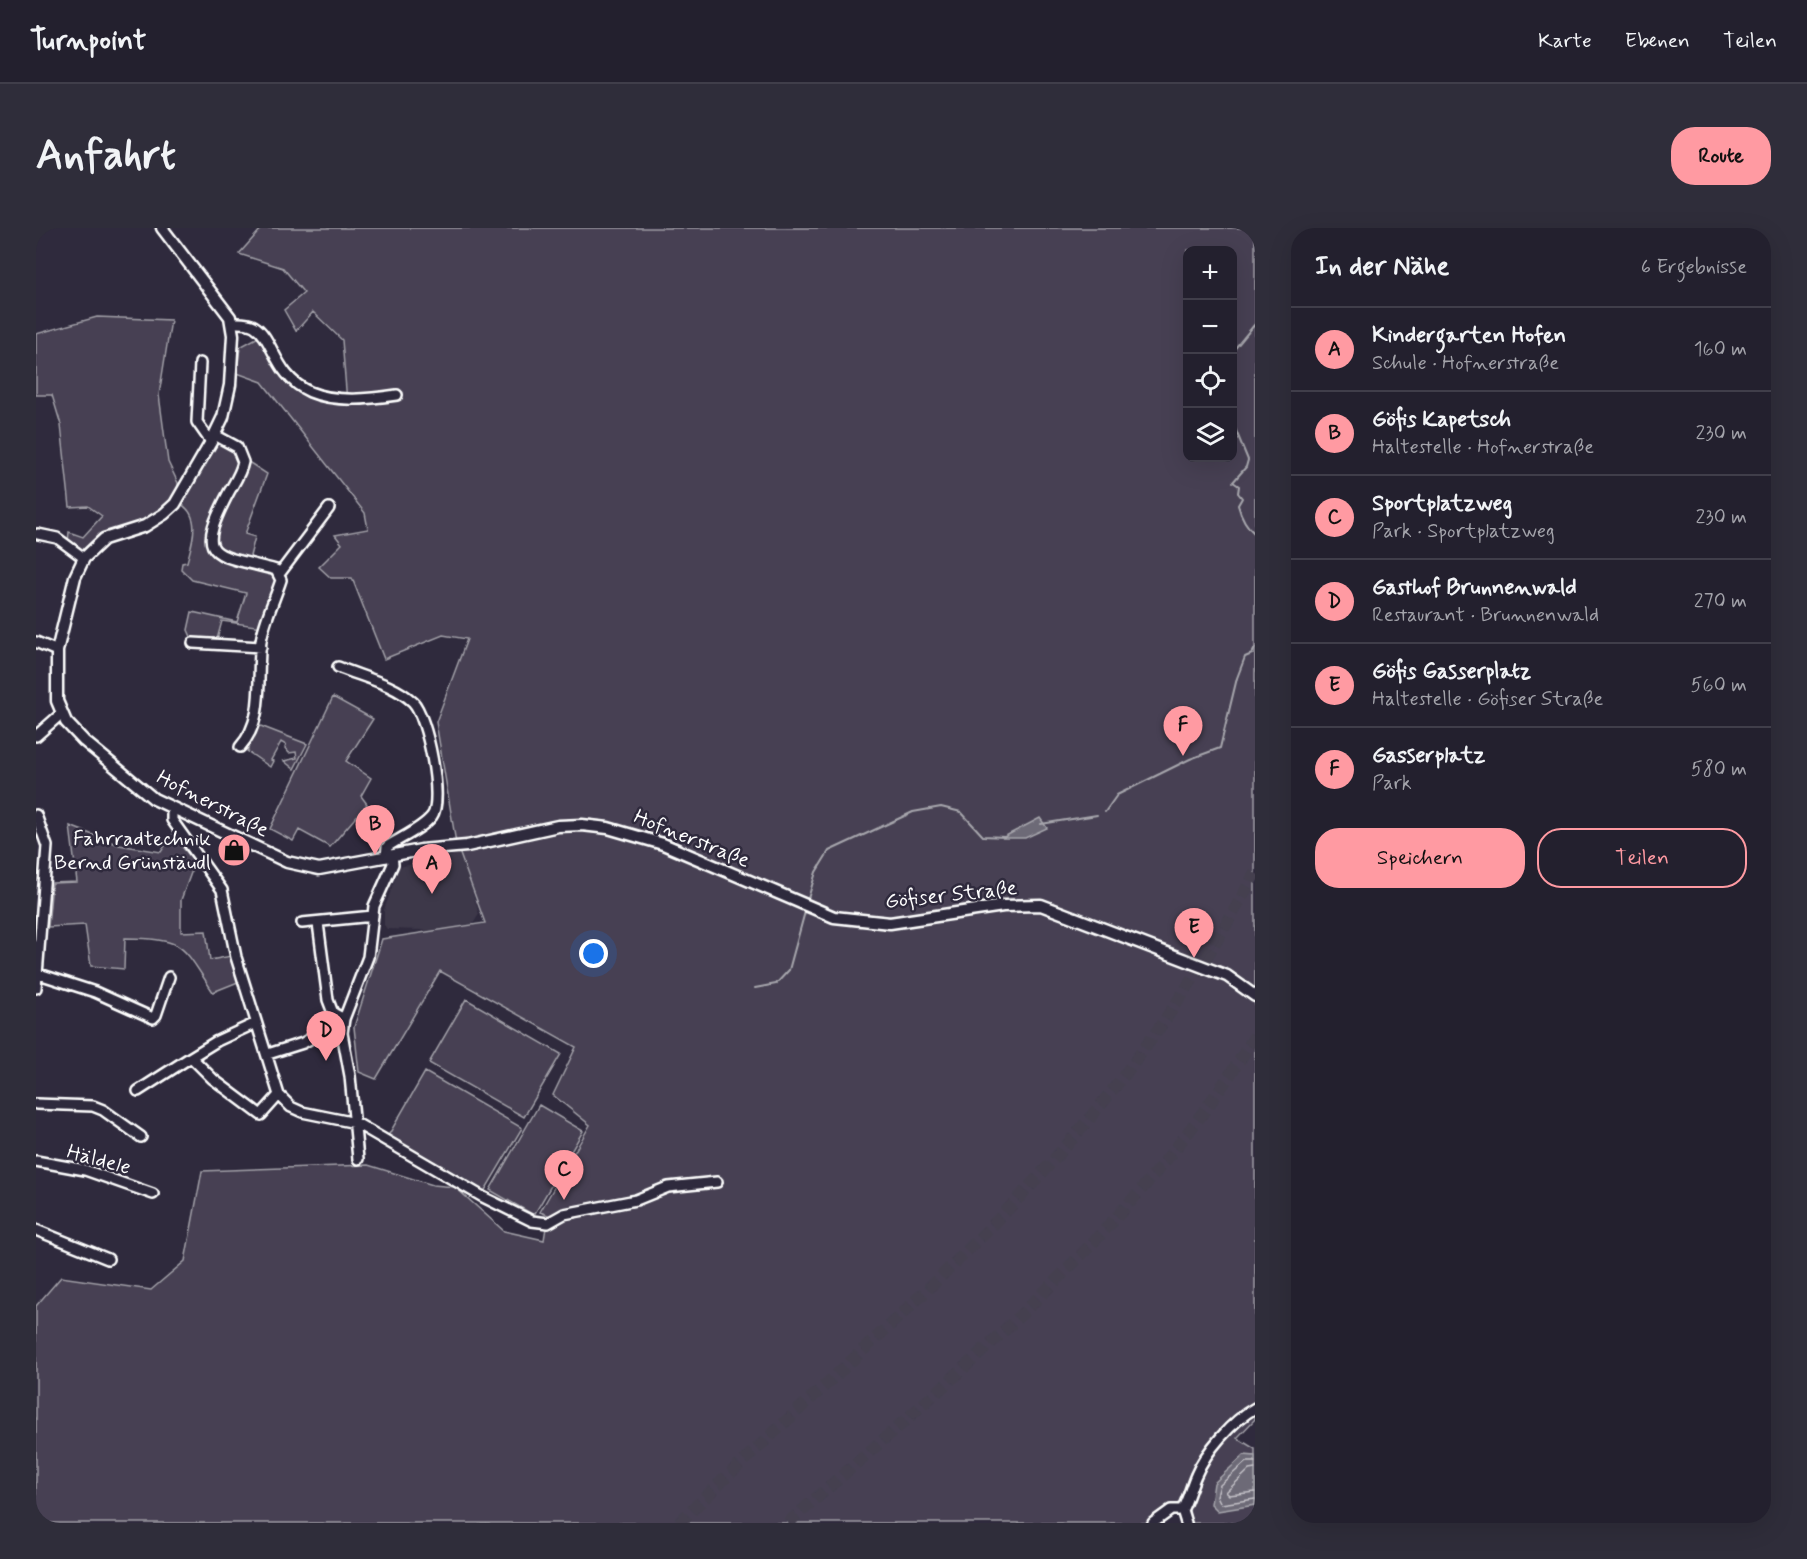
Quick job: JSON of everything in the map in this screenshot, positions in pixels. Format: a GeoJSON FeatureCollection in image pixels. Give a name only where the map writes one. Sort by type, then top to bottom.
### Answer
{"type":"FeatureCollection","features":[{"type":"Feature","properties":{"kind":"main road"},"geometry":{"type":"LineString","coordinates":[[61,714],[57,701],[57,651],[75,577],[84,558],[104,539],[145,526],[165,514],[175,504],[223,417],[230,385],[232,323],[226,309],[162,228]]}},
{"type":"Feature","properties":{"kind":"main road","name":"Hofnerstraße"},"geometry":{"type":"LineString","coordinates":[[61,714],[84,741],[154,799],[286,862],[306,868],[337,868],[454,842],[480,842],[558,826],[582,825],[608,828],[663,844],[813,910]]}},
{"type":"Feature","properties":{"kind":"main road","name":"Göfiser Straße"},"geometry":{"type":"LineString","coordinates":[[813,910],[834,917],[890,922],[917,921],[1003,906],[1041,905],[1227,976],[1255,996]]}},
{"type":"Feature","properties":{"kind":"street"},"geometry":{"type":"LineString","coordinates":[[232,323],[244,323],[257,328],[285,374],[311,392],[340,398],[397,395]]}},
{"type":"Feature","properties":{"kind":"street"},"geometry":{"type":"LineString","coordinates":[[200,363],[197,422],[213,438],[237,447],[243,462],[211,528],[210,542],[213,548],[224,556],[280,573]]}},
{"type":"Feature","properties":{"kind":"street"},"geometry":{"type":"LineString","coordinates":[[240,747],[250,736],[256,719],[261,647],[281,580],[280,573],[329,508]]}},
{"type":"Feature","properties":{"kind":"street"},"geometry":{"type":"LineString","coordinates":[[38,534],[57,538],[84,558]]}},
{"type":"Feature","properties":{"kind":"street"},"geometry":{"type":"LineString","coordinates":[[36,642],[57,651]]}},
{"type":"Feature","properties":{"kind":"street"},"geometry":{"type":"LineString","coordinates":[[193,643],[261,647]]}},
{"type":"Feature","properties":{"kind":"street"},"geometry":{"type":"LineString","coordinates":[[338,667],[380,683],[410,700],[422,717],[435,783],[435,811],[428,820],[387,847],[393,864],[377,896],[368,957],[344,1019],[342,1032],[356,1123],[358,1160]]}},
{"type":"Feature","properties":{"kind":"street"},"geometry":{"type":"LineString","coordinates":[[38,730],[61,714]]}},
{"type":"Feature","properties":{"kind":"street"},"geometry":{"type":"LineString","coordinates":[[172,808],[172,820],[222,890],[234,950],[256,1023],[268,1054],[279,1095],[291,1107],[302,1112],[356,1123],[483,1197],[532,1221],[548,1223],[554,1217],[636,1200],[668,1188],[717,1182]]}},
{"type":"Feature","properties":{"kind":"street"},"geometry":{"type":"LineString","coordinates":[[36,815],[47,846],[39,974],[36,988]]}},
{"type":"Feature","properties":{"kind":"street"},"geometry":{"type":"LineString","coordinates":[[302,923],[373,916]]}},
{"type":"Feature","properties":{"kind":"street"},"geometry":{"type":"LineString","coordinates":[[318,923],[328,1000],[333,1013],[344,1019]]}},
{"type":"Feature","properties":{"kind":"street"},"geometry":{"type":"LineString","coordinates":[[39,974],[95,992],[153,1018],[169,977]]}},
{"type":"Feature","properties":{"kind":"street"},"geometry":{"type":"LineString","coordinates":[[268,1054],[303,1043],[344,1019]]}},
{"type":"Feature","properties":{"kind":"street"},"geometry":{"type":"LineString","coordinates":[[138,1091],[216,1041],[256,1023]]}},
{"type":"Feature","properties":{"kind":"street"},"geometry":{"type":"LineString","coordinates":[[191,1057],[213,1079],[261,1115],[279,1095]]}},
{"type":"Feature","properties":{"kind":"street"},"geometry":{"type":"LineString","coordinates":[[36,1104],[93,1106],[103,1110],[141,1137]]}},
{"type":"Feature","properties":{"kind":"street","name":"Häldele"},"geometry":{"type":"LineString","coordinates":[[36,1161],[85,1170],[153,1194]]}},
{"type":"Feature","properties":{"kind":"street"},"geometry":{"type":"LineString","coordinates":[[36,1230],[108,1259]]}},
{"type":"Feature","properties":{"kind":"street"},"geometry":{"type":"LineString","coordinates":[[1186,1523],[1182,1510],[1196,1473],[1211,1450],[1234,1425],[1255,1408]]}},
{"type":"Feature","properties":{"kind":"street"},"geometry":{"type":"LineString","coordinates":[[1153,1523],[1171,1510],[1182,1510]]}},
{"type":"Feature","properties":{"kind":"shaded area"},"geometry":{"type":"Polygon","coordinates":[[[262,228],[1255,228],[1255,1419],[1237,1438],[1255,1449],[1255,1523],[1190,1523],[1189,1507],[1172,1504],[1145,1523],[36,1523],[36,1306],[61,1277],[151,1290],[185,1261],[202,1171],[368,1165],[433,1185],[455,1187],[504,1231],[544,1240],[548,1215],[540,1212],[590,1125],[553,1095],[576,1047],[440,971],[376,1079],[359,1072],[354,1027],[382,939],[485,923],[456,843],[436,722],[467,639],[443,635],[384,659],[352,578],[331,578],[319,567],[342,544],[335,535],[368,529],[365,513],[262,382],[237,373],[240,347],[262,335],[278,366],[292,384],[313,394],[347,402],[342,340],[313,312],[296,331],[284,310],[304,293],[283,268],[239,254],[262,228]]]}},
{"type":"Feature","properties":{"kind":"shaded area"},"geometry":{"type":"Polygon","coordinates":[[[97,317],[171,320],[159,395],[168,462],[178,483],[178,494],[162,512],[84,553],[68,542],[69,532],[83,537],[102,516],[88,506],[70,507],[61,425],[52,395],[36,395],[36,334],[97,317]]]}},
{"type":"Feature","properties":{"kind":"shaded area"},"geometry":{"type":"Polygon","coordinates":[[[218,441],[238,452],[239,467],[210,523],[207,534],[208,544],[213,554],[271,572],[277,579],[262,627],[222,621],[216,643],[192,639],[188,630],[192,612],[237,622],[246,593],[192,580],[181,569],[182,563],[187,562],[194,531],[192,516],[181,504],[218,441]]]}},
{"type":"Feature","properties":{"kind":"shaded area"},"geometry":{"type":"Polygon","coordinates":[[[250,463],[267,474],[245,534],[255,537],[249,560],[224,553],[214,543],[215,526],[246,464],[250,463]]]}},
{"type":"Feature","properties":{"kind":"shaded area"},"geometry":{"type":"Polygon","coordinates":[[[333,697],[373,719],[346,761],[371,778],[361,796],[367,804],[330,847],[299,830],[293,841],[270,829],[333,697]]]}},
{"type":"Feature","properties":{"kind":"shaded area"},"geometry":{"type":"Polygon","coordinates":[[[258,725],[307,744],[294,769],[284,761],[297,758],[296,752],[289,753],[285,748],[286,745],[281,742],[271,760],[273,761],[270,767],[247,751],[258,725]]]}},
{"type":"Feature","properties":{"kind":"shaded area"},"geometry":{"type":"Polygon","coordinates":[[[70,826],[119,845],[161,852],[172,835],[195,862],[181,900],[181,932],[206,931],[210,960],[231,956],[238,982],[213,992],[194,963],[180,947],[160,940],[125,938],[124,969],[91,966],[85,925],[48,927],[52,883],[77,882],[70,826]]]}},
{"type":"Feature","properties":{"kind":"shaded area"},"geometry":{"type":"Polygon","coordinates":[[[459,854],[462,856],[479,914],[473,924],[459,932],[444,935],[422,930],[387,929],[384,925],[384,910],[399,867],[459,854]]]}},
{"type":"Feature","properties":{"kind":"shaded area"},"geometry":{"type":"Polygon","coordinates":[[[466,999],[561,1054],[524,1117],[429,1063],[466,999]]]}},
{"type":"Feature","properties":{"kind":"shaded area"},"geometry":{"type":"Polygon","coordinates":[[[425,1072],[522,1128],[484,1192],[388,1136],[425,1072]]]}},
{"type":"Feature","properties":{"kind":"shaded area"},"geometry":{"type":"Polygon","coordinates":[[[539,1105],[583,1131],[534,1215],[490,1190],[539,1105]]]}},
{"type":"Feature","properties":{"kind":"water"},"geometry":{"type":"Polygon","coordinates":[[[1040,818],[1047,828],[1025,838],[1002,838],[1040,818]]]}},
{"type":"Feature","properties":{"kind":"water"},"geometry":{"type":"Polygon","coordinates":[[[1244,1455],[1255,1456],[1255,1505],[1218,1511],[1211,1504],[1214,1483],[1244,1455]]]}},
{"type":"Feature","properties":{"kind":"waterway"},"geometry":{"type":"LineString","coordinates":[[1237,346],[1255,324]]}},
{"type":"Feature","properties":{"kind":"waterway"},"geometry":{"type":"LineString","coordinates":[[1237,433],[1248,460],[1246,467],[1233,482],[1239,486],[1238,493],[1242,498],[1238,505],[1241,513],[1246,524],[1255,534]]}},
{"type":"Feature","properties":{"kind":"waterway"},"geometry":{"type":"LineString","coordinates":[[1105,812],[1117,795],[1190,759],[1220,748],[1237,678],[1245,657],[1252,654],[1255,648]]}},
{"type":"Feature","properties":{"kind":"waterway"},"geometry":{"type":"LineString","coordinates":[[807,902],[816,872],[829,851],[913,812],[941,807],[961,812],[983,836],[1005,837]]}},
{"type":"Feature","properties":{"kind":"waterway"},"geometry":{"type":"LineString","coordinates":[[1041,824],[1097,815]]}},
{"type":"Feature","properties":{"kind":"waterway"},"geometry":{"type":"LineString","coordinates":[[755,988],[776,984],[789,970],[806,908]]}},
{"type":"Feature","properties":{"kind":"tunnel"},"geometry":{"type":"LineString","coordinates":[[679,1523],[957,1261],[1062,1150],[1111,1092],[1170,1013],[1223,930],[1255,873]]}},
{"type":"Feature","properties":{"kind":"tunnel"},"geometry":{"type":"LineString","coordinates":[[788,1523],[978,1355],[1099,1236],[1155,1173],[1208,1106],[1255,1036]]}},
{"type":"Feature","properties":{"kind":"place","name":"Gasserplatz"},"geometry":{"type":"Point","coordinates":[1183,756]}},
{"type":"Feature","properties":{"kind":"place","name":"Fahrradtechnik Bernd Grünstäudl"},"geometry":{"type":"Point","coordinates":[234,850]}},
{"type":"Feature","properties":{"kind":"place","name":"Göfis Kapetsch"},"geometry":{"type":"Point","coordinates":[375,855]}},
{"type":"Feature","properties":{"kind":"place","name":"Kindergarten Hofen"},"geometry":{"type":"Point","coordinates":[432,894]}},
{"type":"Feature","properties":{"kind":"place","name":"Göfis Gasserplatz"},"geometry":{"type":"Point","coordinates":[1194,958]}},
{"type":"Feature","properties":{"kind":"place","name":"Gasthof Brunnenwald"},"geometry":{"type":"Point","coordinates":[326,1061]}},
{"type":"Feature","properties":{"kind":"place","name":"Sportplatzweg"},"geometry":{"type":"Point","coordinates":[564,1200]}}]}
